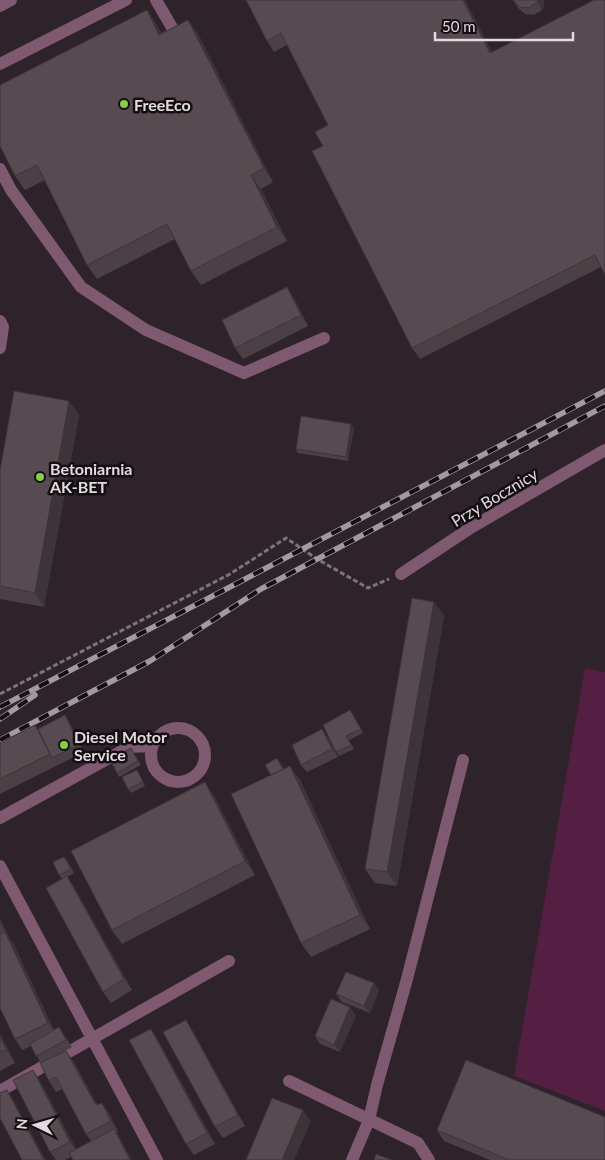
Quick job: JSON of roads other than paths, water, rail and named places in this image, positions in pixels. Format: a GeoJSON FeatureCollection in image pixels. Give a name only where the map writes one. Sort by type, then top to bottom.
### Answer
{"type":"FeatureCollection","features":[{"type":"Feature","properties":{"kind":"street"},"geometry":{"type":"LineString","coordinates":[[0,6],[11,0]]}},
{"type":"Feature","properties":{"kind":"street"},"geometry":{"type":"LineString","coordinates":[[0,64],[126,0]]}},
{"type":"Feature","properties":{"kind":"street"},"geometry":{"type":"LineString","coordinates":[[156,0],[174,30]]}},
{"type":"Feature","properties":{"kind":"street"},"geometry":{"type":"LineString","coordinates":[[0,169],[11,190],[81,287],[146,330],[244,374],[324,338]]}},
{"type":"Feature","properties":{"kind":"street"},"geometry":{"type":"LineString","coordinates":[[0,348],[1,321]]}},
{"type":"Feature","properties":{"kind":"street","name":"Przy Bocznicy"},"geometry":{"type":"LineString","coordinates":[[400,574],[472,527],[605,450]]}},
{"type":"Feature","properties":{"kind":"street"},"geometry":{"type":"LineString","coordinates":[[184,728],[198,737],[203,744],[205,761],[202,769],[189,780],[181,783],[164,780],[153,767],[150,758],[152,746],[159,735],[166,730],[184,728]]}},
{"type":"Feature","properties":{"kind":"street"},"geometry":{"type":"LineString","coordinates":[[0,818],[129,747],[152,746]]}},
{"type":"Feature","properties":{"kind":"street"},"geometry":{"type":"LineString","coordinates":[[352,1160],[369,1120],[407,979],[462,760]]}},
{"type":"Feature","properties":{"kind":"street"},"geometry":{"type":"LineString","coordinates":[[0,866],[156,1160]]}},
{"type":"Feature","properties":{"kind":"street"},"geometry":{"type":"LineString","coordinates":[[0,1091],[229,960]]}},
{"type":"Feature","properties":{"kind":"street"},"geometry":{"type":"LineString","coordinates":[[289,1081],[418,1143],[429,1160]]}},
{"type":"Feature","properties":{"kind":"railway"},"geometry":{"type":"LineString","coordinates":[[0,707],[605,391]]}},
{"type":"Feature","properties":{"kind":"railway"},"geometry":{"type":"LineString","coordinates":[[0,740],[150,661],[261,589],[605,406]]}},
{"type":"Feature","properties":{"kind":"railway"},"geometry":{"type":"LineString","coordinates":[[0,719],[35,695]]}},
{"type":"Feature","properties":{"kind":"place","name":"FreeEco"},"geometry":{"type":"Point","coordinates":[124,104]}},
{"type":"Feature","properties":{"kind":"place","name":"Betoniarnia AK-BET"},"geometry":{"type":"Point","coordinates":[40,477]}},
{"type":"Feature","properties":{"kind":"place","name":"Diesel Motor Service"},"geometry":{"type":"Point","coordinates":[64,745]}}]}
